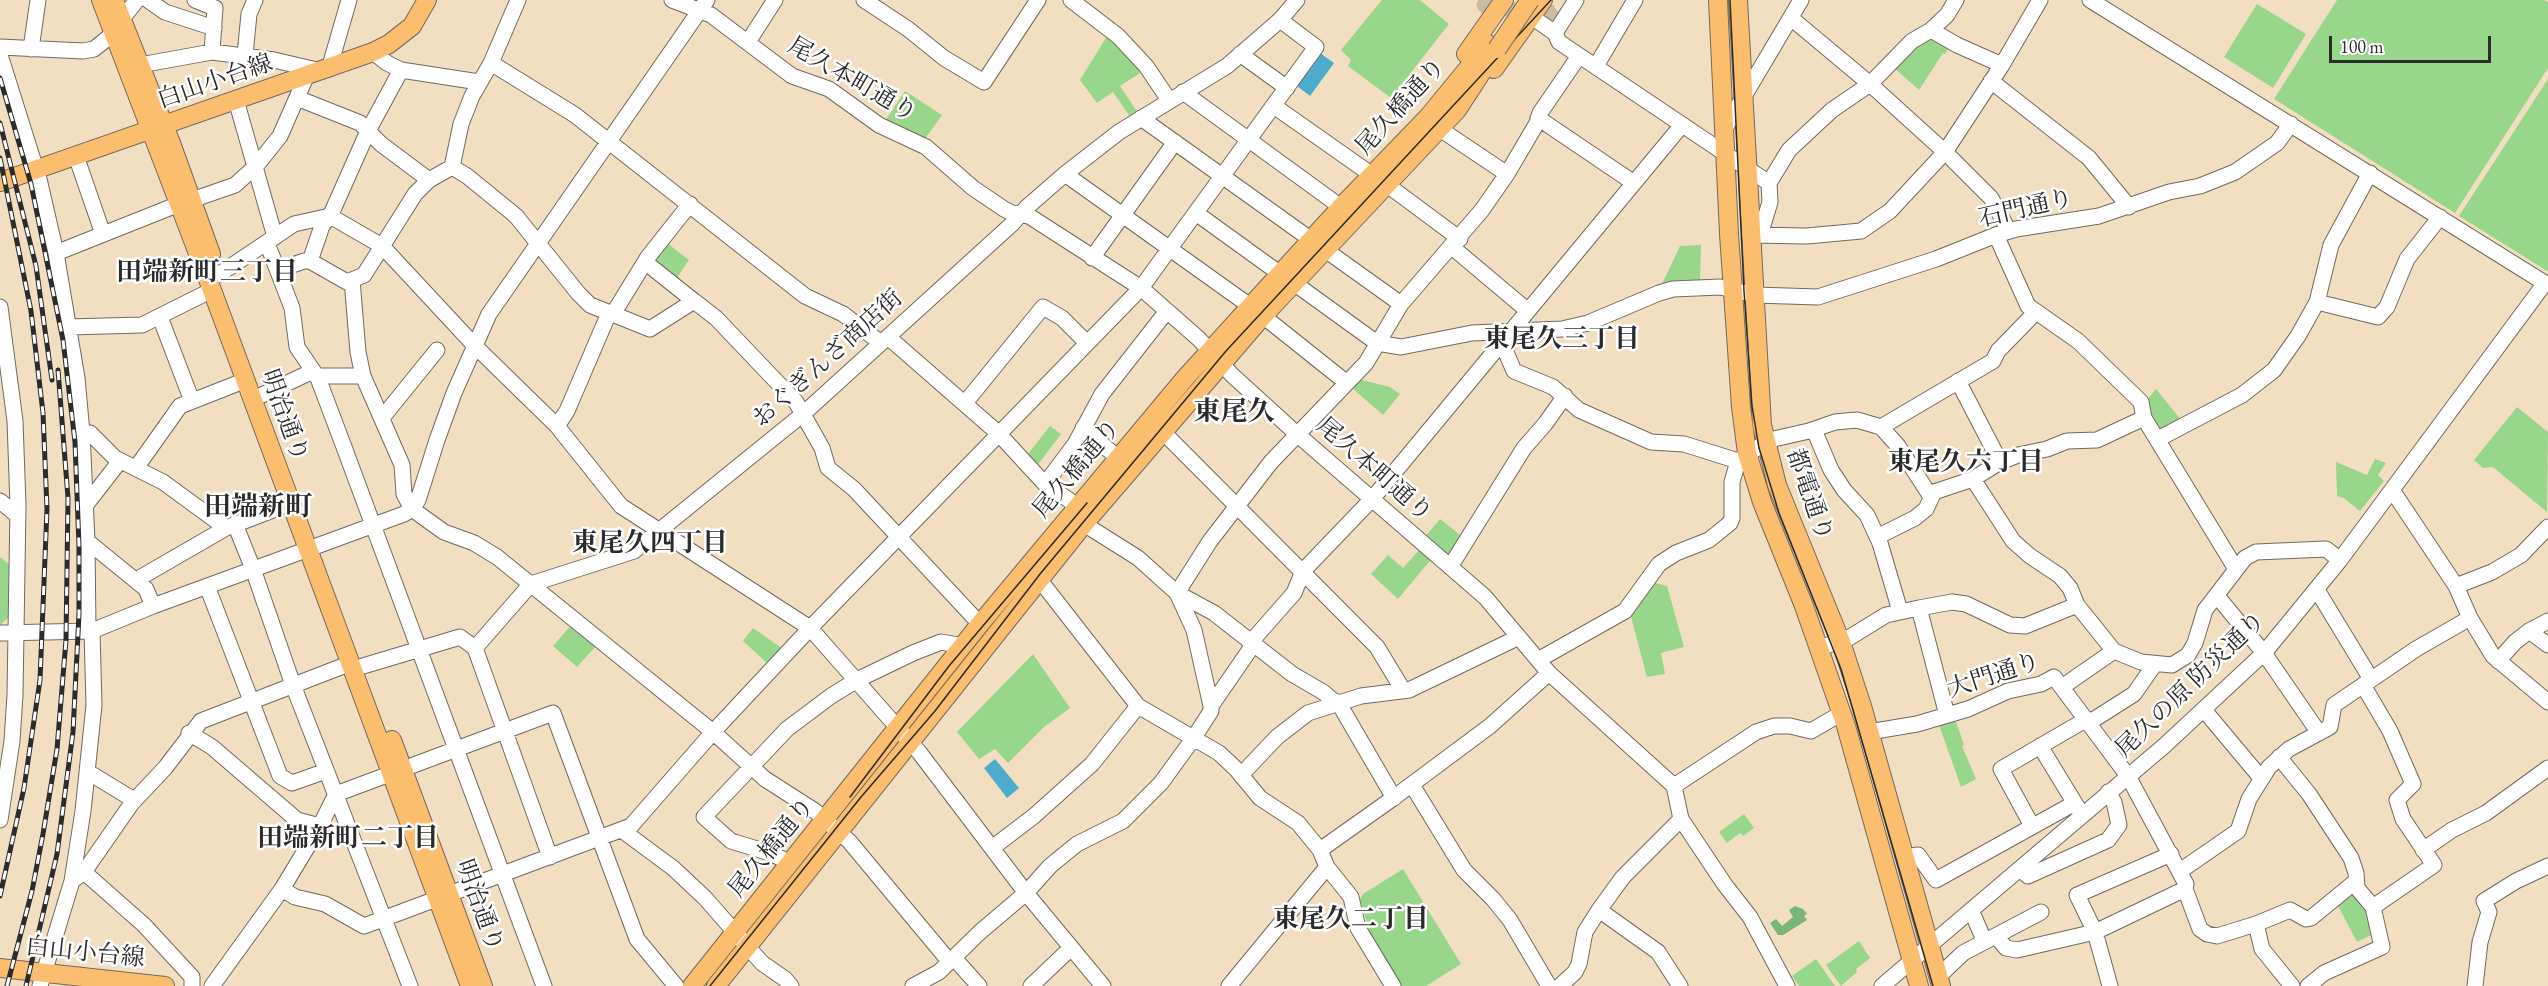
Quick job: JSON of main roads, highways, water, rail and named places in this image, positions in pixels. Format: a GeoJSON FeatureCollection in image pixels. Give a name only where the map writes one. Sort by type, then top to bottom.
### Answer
{"type":"FeatureCollection","features":[{"type":"Feature","properties":{"kind":"main road","name":"明治通り"},"geometry":{"type":"LineString","coordinates":[[101,0],[140,65],[157,127]]}},
{"type":"Feature","properties":{"kind":"main road","name":"明治通り"},"geometry":{"type":"LineString","coordinates":[[114,0],[118,26],[215,283],[262,395],[314,546],[442,897],[470,986]]}},
{"type":"Feature","properties":{"kind":"main road","name":"白山小台線"},"geometry":{"type":"LineString","coordinates":[[0,182],[373,52],[389,44],[412,26],[427,0]]}},
{"type":"Feature","properties":{"kind":"main road"},"geometry":{"type":"LineString","coordinates":[[1434,123],[1447,80],[1504,0]]}},
{"type":"Feature","properties":{"kind":"main road","name":"尾久橋通り"},"geometry":{"type":"LineString","coordinates":[[1434,123],[1457,110],[1518,0]]}},
{"type":"Feature","properties":{"kind":"main road"},"geometry":{"type":"LineString","coordinates":[[1457,110],[1473,99],[1531,9],[1543,0]]}},
{"type":"Feature","properties":{"kind":"main road","name":"都電通り"},"geometry":{"type":"LineString","coordinates":[[1718,0],[1743,458],[1819,648],[1843,716],[1919,986]]}},
{"type":"Feature","properties":{"kind":"main road","name":"都電通り"},"geometry":{"type":"LineString","coordinates":[[1738,0],[1746,168],[1755,235],[1755,295],[1760,399],[1766,441],[1785,507],[1841,642],[1864,713],[1940,981]]}},
{"type":"Feature","properties":{"kind":"main road","name":"尾久橋通り"},"geometry":{"type":"LineString","coordinates":[[716,986],[1039,579],[1118,458],[1434,123],[1492,46],[1531,9]]}},
{"type":"Feature","properties":{"kind":"main road","name":"尾久橋通り"},"geometry":{"type":"LineString","coordinates":[[1318,245],[1341,207],[1379,180]]}},
{"type":"Feature","properties":{"kind":"main road","name":"明治通り"},"geometry":{"type":"LineString","coordinates":[[215,283],[246,380],[291,503],[314,546]]}},
{"type":"Feature","properties":{"kind":"main road","name":"尾久橋通り"},"geometry":{"type":"LineString","coordinates":[[692,986],[980,624],[1162,431],[1215,357]]}},
{"type":"Feature","properties":{"kind":"main road","name":"明治通り"},"geometry":{"type":"LineString","coordinates":[[442,897],[483,986]]}},
{"type":"Feature","properties":{"kind":"main road","name":"白山小台線"},"geometry":{"type":"LineString","coordinates":[[0,968],[42,979],[165,986]]}},
{"type":"Feature","properties":{"kind":"water"},"geometry":{"type":"Polygon","coordinates":[[[1320,53],[1334,63],[1310,96],[1297,86],[1320,53]]]}},
{"type":"Feature","properties":{"kind":"water"},"geometry":{"type":"Polygon","coordinates":[[[995,759],[1019,788],[1007,798],[984,768],[995,759]]]}},
{"type":"Feature","properties":{"kind":"tunnel"},"geometry":{"type":"LineString","coordinates":[[1488,0],[1484,5],[1486,7],[1554,13],[1557,10]]}},
{"type":"Feature","properties":{"kind":"tram line"},"geometry":{"type":"LineString","coordinates":[[710,986],[861,797],[935,711],[1040,574],[1226,351],[1551,0]]}},
{"type":"Feature","properties":{"kind":"tram line"},"geometry":{"type":"LineString","coordinates":[[1730,0],[1744,291],[1752,406],[1759,448],[1779,513],[1841,669],[1933,986]]}},
{"type":"Feature","properties":{"kind":"tram line"},"geometry":{"type":"LineString","coordinates":[[850,797],[949,666],[1087,503]]}},
{"type":"Feature","properties":{"kind":"railway"},"geometry":{"type":"LineString","coordinates":[[0,78],[31,184],[63,340],[75,442],[79,546],[79,614],[73,732],[57,854],[26,986]]}},
{"type":"Feature","properties":{"kind":"railway"},"geometry":{"type":"LineString","coordinates":[[0,123],[36,266],[52,380]]}},
{"type":"Feature","properties":{"kind":"railway"},"geometry":{"type":"LineString","coordinates":[[0,158],[31,311],[43,413],[47,509],[40,680],[24,788],[0,896]]}},
{"type":"Feature","properties":{"kind":"railway"},"geometry":{"type":"LineString","coordinates":[[7,986],[32,891],[57,749],[66,640],[68,498],[58,370]]}},
{"type":"Feature","properties":{"kind":"district","name":"田端新町三丁目"},"geometry":{"type":"Point","coordinates":[207,273]}},
{"type":"Feature","properties":{"kind":"district","name":"東尾久三丁目"},"geometry":{"type":"Point","coordinates":[1562,340]}},
{"type":"Feature","properties":{"kind":"district","name":"東尾久"},"geometry":{"type":"Point","coordinates":[1234,413]}},
{"type":"Feature","properties":{"kind":"district","name":"東尾久六丁目"},"geometry":{"type":"Point","coordinates":[1966,463]}},
{"type":"Feature","properties":{"kind":"district","name":"田端新町"},"geometry":{"type":"Point","coordinates":[258,508]}},
{"type":"Feature","properties":{"kind":"district","name":"東尾久四丁目"},"geometry":{"type":"Point","coordinates":[650,544]}},
{"type":"Feature","properties":{"kind":"district","name":"田端新町二丁目"},"geometry":{"type":"Point","coordinates":[348,839]}},
{"type":"Feature","properties":{"kind":"district","name":"東尾久二丁目"},"geometry":{"type":"Point","coordinates":[1351,920]}}]}
